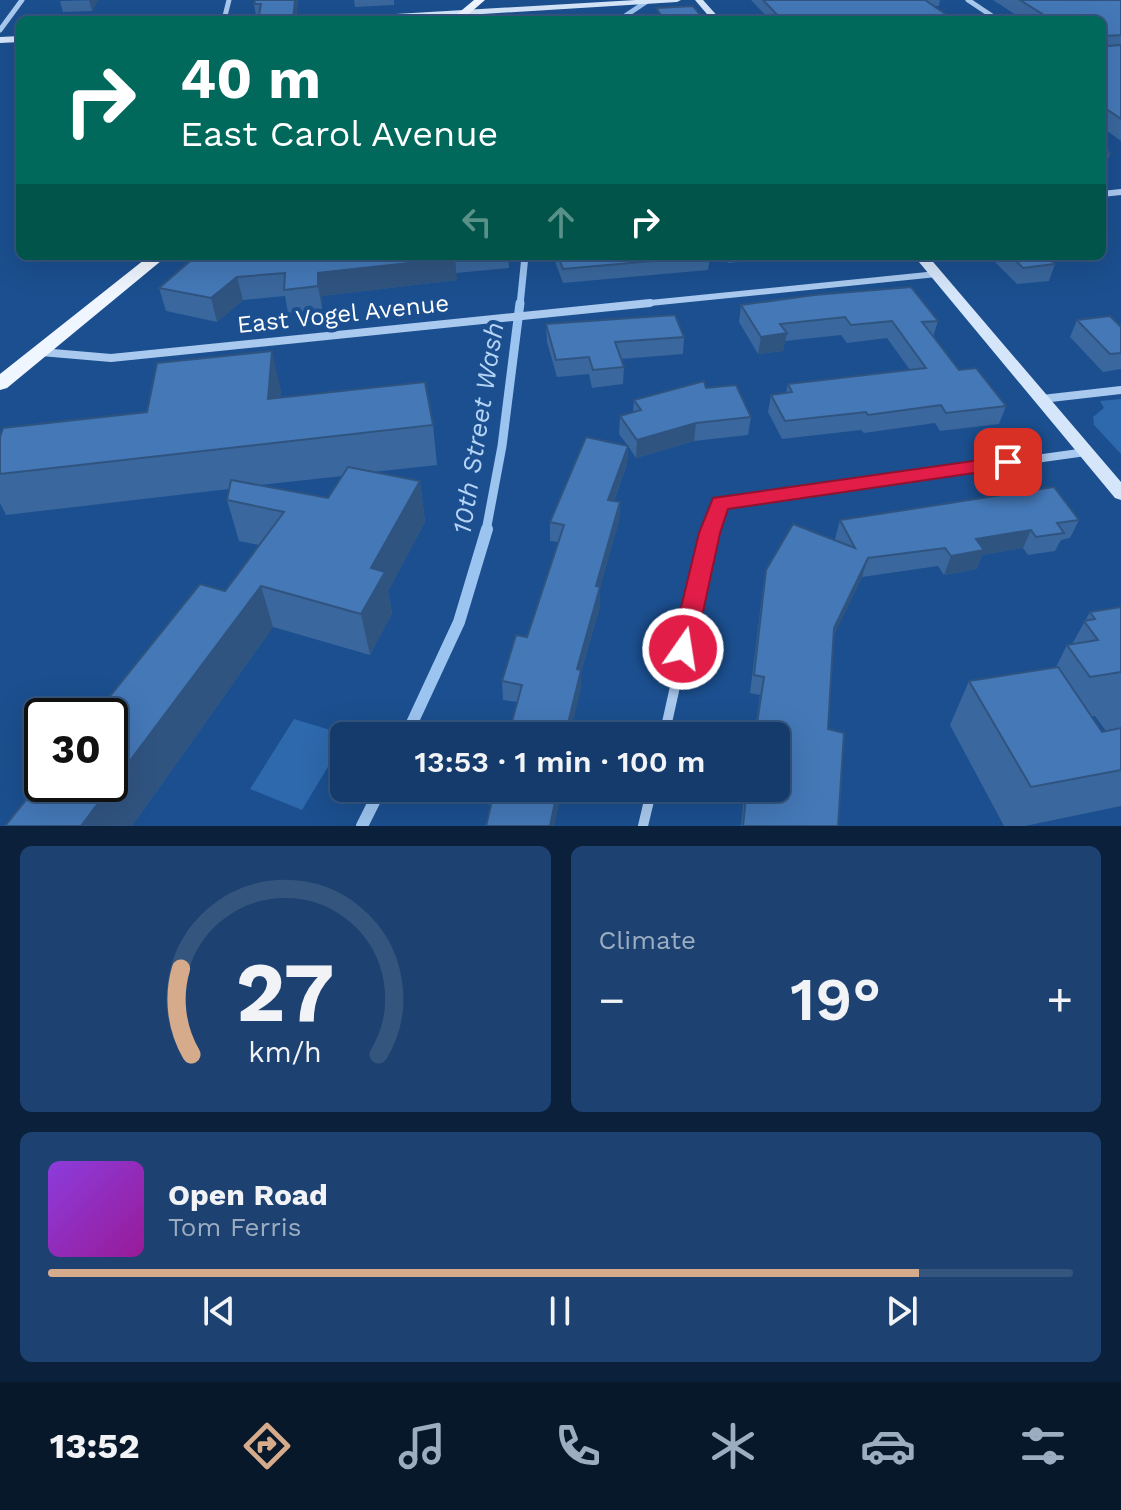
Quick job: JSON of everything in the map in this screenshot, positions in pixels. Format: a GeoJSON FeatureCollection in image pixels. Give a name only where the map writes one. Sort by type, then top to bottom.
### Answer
{"type":"FeatureCollection","features":[{"type":"Feature","properties":{"kind":"main road"},"geometry":{"type":"LineString","coordinates":[[460,16],[480,0]]}},
{"type":"Feature","properties":{"kind":"main road"},"geometry":{"type":"LineString","coordinates":[[0,384],[154,260]]}},
{"type":"Feature","properties":{"kind":"street"},"geometry":{"type":"LineString","coordinates":[[0,30],[22,0]]}},
{"type":"Feature","properties":{"kind":"street"},"geometry":{"type":"LineString","coordinates":[[405,16],[677,0]]}},
{"type":"Feature","properties":{"kind":"street"},"geometry":{"type":"LineString","coordinates":[[699,0],[713,16]]}},
{"type":"Feature","properties":{"kind":"street"},"geometry":{"type":"LineString","coordinates":[[968,0],[992,16]]}},
{"type":"Feature","properties":{"kind":"street"},"geometry":{"type":"LineString","coordinates":[[925,260],[1121,494]]}},
{"type":"Feature","properties":{"kind":"street","name":"East Vogel Avenue"},"geometry":{"type":"LineString","coordinates":[[40,352],[111,358],[937,274]]}},
{"type":"Feature","properties":{"kind":"street"},"geometry":{"type":"LineString","coordinates":[[1042,399],[1121,390]]}},
{"type":"Feature","properties":{"kind":"street"},"geometry":{"type":"LineString","coordinates":[[667,722],[709,533],[720,503],[1086,452]]}},
{"type":"Feature","properties":{"kind":"street"},"geometry":{"type":"LineString","coordinates":[[643,826],[649,802]]}},
{"type":"Feature","properties":{"kind":"shaded area"},"geometry":{"type":"Polygon","coordinates":[[[1121,399],[1121,454],[1094,425],[1093,417],[1104,408],[1100,401],[1121,399]]]}},
{"type":"Feature","properties":{"kind":"shaded area"},"geometry":{"type":"Polygon","coordinates":[[[294,719],[330,730],[330,763],[302,810],[250,789],[294,719]]]}},
{"type":"Feature","properties":{"kind":"building"},"geometry":{"type":"Polygon","coordinates":[[[255,0],[295,0],[293,16],[259,16],[261,4],[254,4],[255,0]]]}},
{"type":"Feature","properties":{"kind":"building"},"geometry":{"type":"Polygon","coordinates":[[[763,0],[925,0],[948,16],[778,16],[763,0]]]}},
{"type":"Feature","properties":{"kind":"building"},"geometry":{"type":"Polygon","coordinates":[[[1020,0],[1121,0],[1121,35],[1106,36],[1106,16],[1046,16],[1020,0]]]}},
{"type":"Feature","properties":{"kind":"building"},"geometry":{"type":"Polygon","coordinates":[[[693,6],[701,16],[593,16],[661,15],[656,8],[693,6]]]}},
{"type":"Feature","properties":{"kind":"building"},"geometry":{"type":"Polygon","coordinates":[[[1106,45],[1121,45],[1121,119],[1106,109],[1106,45]]]}},
{"type":"Feature","properties":{"kind":"building"},"geometry":{"type":"Polygon","coordinates":[[[191,260],[437,260],[318,273],[318,286],[284,290],[285,273],[237,277],[211,298],[159,288],[191,260]]]}},
{"type":"Feature","properties":{"kind":"building"},"geometry":{"type":"Polygon","coordinates":[[[560,260],[664,260],[563,269],[560,260]]]}},
{"type":"Feature","properties":{"kind":"building"},"geometry":{"type":"Polygon","coordinates":[[[1015,260],[1050,260],[1055,264],[1023,268],[1015,260]]]}},
{"type":"Feature","properties":{"kind":"building"},"geometry":{"type":"Polygon","coordinates":[[[911,287],[938,321],[922,322],[959,370],[976,368],[1006,406],[946,413],[941,405],[868,415],[866,412],[785,421],[771,395],[792,392],[788,384],[926,368],[892,321],[851,325],[845,317],[780,324],[787,333],[761,337],[741,305],[911,287]]]}},
{"type":"Feature","properties":{"kind":"building"},"geometry":{"type":"Polygon","coordinates":[[[675,315],[684,337],[615,342],[624,367],[593,370],[589,357],[556,360],[546,324],[675,315]]]}},
{"type":"Feature","properties":{"kind":"building"},"geometry":{"type":"Polygon","coordinates":[[[1110,316],[1121,327],[1121,353],[1110,354],[1077,320],[1110,316]]]}},
{"type":"Feature","properties":{"kind":"building"},"geometry":{"type":"Polygon","coordinates":[[[272,351],[268,399],[425,382],[433,425],[0,474],[0,437],[3,428],[147,412],[157,363],[272,351]]]}},
{"type":"Feature","properties":{"kind":"building"},"geometry":{"type":"Polygon","coordinates":[[[704,381],[706,388],[736,385],[751,417],[696,423],[637,440],[620,416],[641,410],[634,400],[704,381]]]}},
{"type":"Feature","properties":{"kind":"building"},"geometry":{"type":"Polygon","coordinates":[[[586,437],[628,446],[608,500],[620,502],[596,586],[600,587],[577,669],[581,670],[568,722],[512,722],[522,685],[502,681],[516,635],[527,637],[564,525],[550,522],[586,437]]]}},
{"type":"Feature","properties":{"kind":"building"},"geometry":{"type":"Polygon","coordinates":[[[348,467],[420,481],[371,568],[385,572],[361,614],[261,586],[128,763],[128,698],[108,698],[200,584],[225,591],[284,512],[227,500],[231,480],[328,498],[348,467]]]}},
{"type":"Feature","properties":{"kind":"building"},"geometry":{"type":"Polygon","coordinates":[[[1054,487],[1079,520],[1057,523],[1064,533],[1036,537],[1031,530],[976,539],[984,550],[951,556],[945,548],[868,558],[834,628],[828,729],[844,733],[838,826],[743,826],[746,802],[790,802],[790,722],[757,722],[764,677],[754,675],[766,570],[793,524],[855,548],[840,520],[1054,487]]]}},
{"type":"Feature","properties":{"kind":"building"},"geometry":{"type":"Polygon","coordinates":[[[1121,607],[1121,672],[1090,677],[1067,645],[1098,640],[1084,621],[1095,619],[1090,612],[1121,607]]]}},
{"type":"Feature","properties":{"kind":"building"},"geometry":{"type":"Polygon","coordinates":[[[1058,667],[1102,732],[1121,728],[1121,770],[1031,787],[969,681],[1058,667]]]}},
{"type":"Feature","properties":{"kind":"building"},"geometry":{"type":"Polygon","coordinates":[[[24,802],[99,802],[81,826],[5,826],[24,802]]]}},
{"type":"Feature","properties":{"kind":"building"},"geometry":{"type":"Polygon","coordinates":[[[492,802],[555,802],[550,826],[486,826],[492,802]]]}},
{"type":"Feature","properties":{"kind":"waterway","name":"10th Street Wash"},"geometry":{"type":"LineString","coordinates":[[625,16],[649,0]]}},
{"type":"Feature","properties":{"kind":"waterway","name":"10th Street Wash"},"geometry":{"type":"LineString","coordinates":[[520,305],[525,260]]}},
{"type":"Feature","properties":{"kind":"waterway","name":"10th Street Wash"},"geometry":{"type":"LineString","coordinates":[[486,531],[502,446],[520,303]]}},
{"type":"Feature","properties":{"kind":"waterway","name":"10th Street Wash"},"geometry":{"type":"LineString","coordinates":[[413,722],[459,622],[487,529]]}},
{"type":"Feature","properties":{"kind":"waterway","name":"10th Street Wash"},"geometry":{"type":"LineString","coordinates":[[362,826],[374,802]]}},
{"type":"Feature","properties":{"kind":"route"},"geometry":{"type":"LineString","coordinates":[[683,649],[709,533],[720,503],[1008,462]]}}]}
